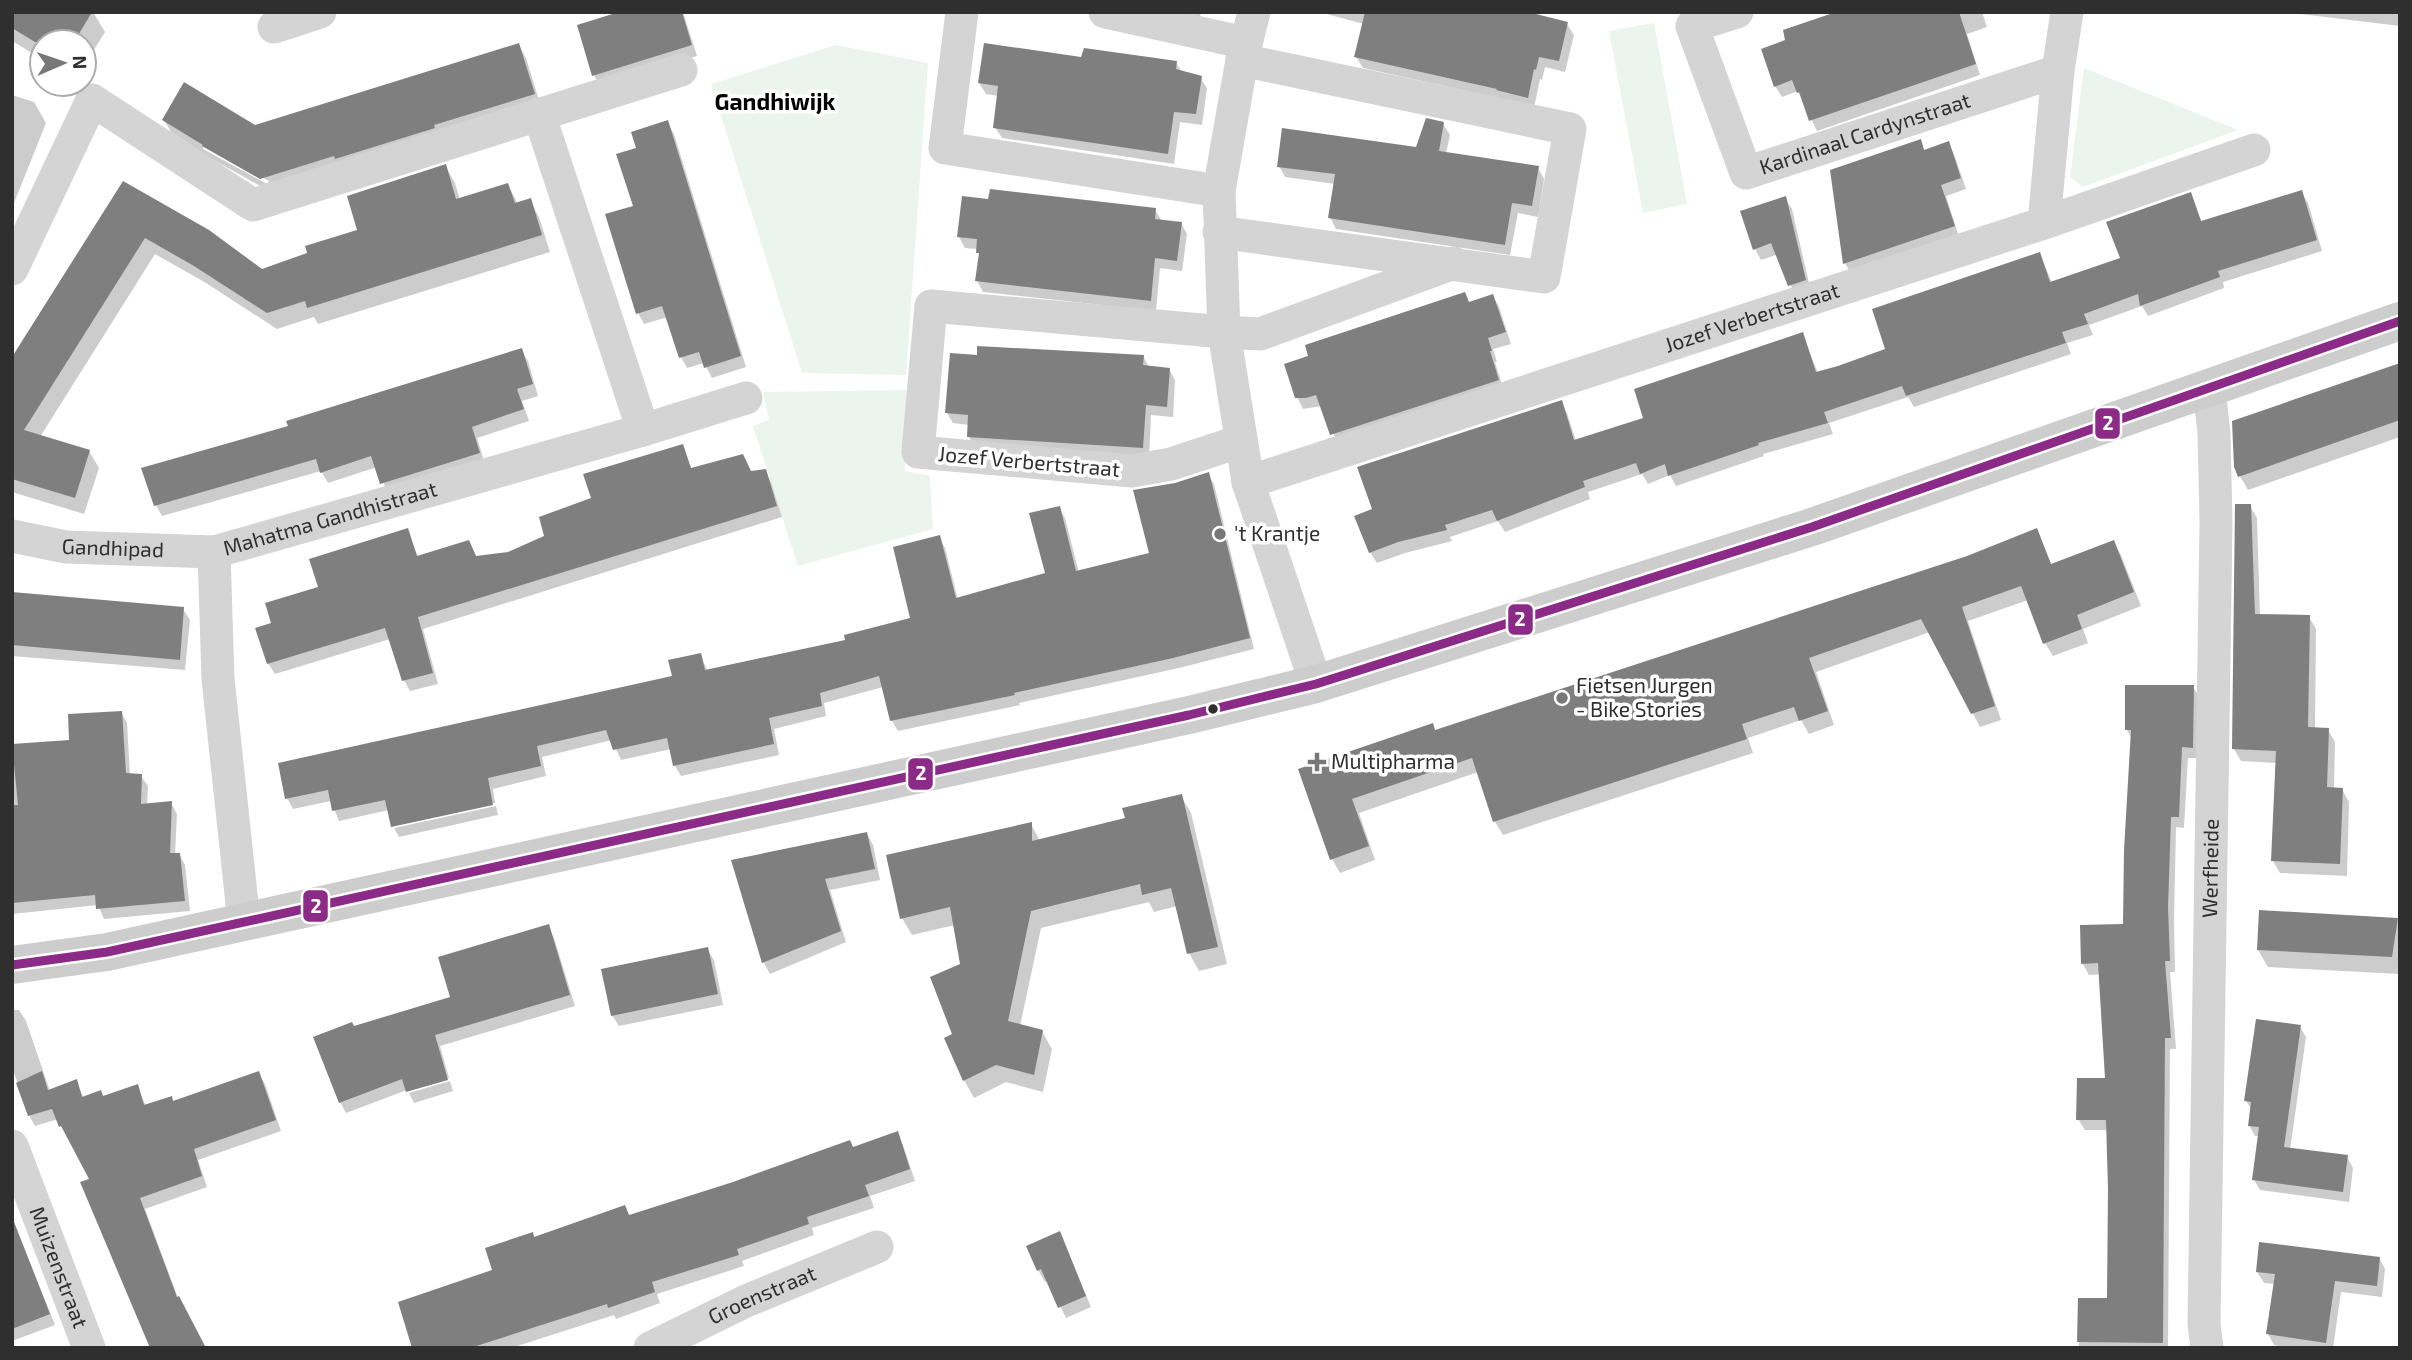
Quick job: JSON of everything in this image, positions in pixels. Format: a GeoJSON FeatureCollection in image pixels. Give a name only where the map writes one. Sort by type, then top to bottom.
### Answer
{"type":"FeatureCollection","features":[{"type":"Feature","properties":{"kind":"street"},"geometry":{"type":"LineString","coordinates":[[278,12],[274,27],[320,12]]}},
{"type":"Feature","properties":{"kind":"street"},"geometry":{"type":"LineString","coordinates":[[962,12],[945,148],[1219,191]]}},
{"type":"Feature","properties":{"kind":"street","name":"Jozef Verbertstraat"},"geometry":{"type":"LineString","coordinates":[[1105,12],[1247,39],[1570,129],[1544,277],[1219,232]]}},
{"type":"Feature","properties":{"kind":"street","name":"Kardinaal Cardynstraat"},"geometry":{"type":"LineString","coordinates":[[1737,12],[1692,26],[1746,173],[2059,71]]}},
{"type":"Feature","properties":{"kind":"street"},"geometry":{"type":"LineString","coordinates":[[2044,223],[2067,12]]}},
{"type":"Feature","properties":{"kind":"street"},"geometry":{"type":"LineString","coordinates":[[1247,39],[1219,191],[1224,332],[1248,482],[1316,684]]}},
{"type":"Feature","properties":{"kind":"street"},"geometry":{"type":"LineString","coordinates":[[12,269],[92,100],[253,205],[681,70]]}},
{"type":"Feature","properties":{"kind":"street"},"geometry":{"type":"LineString","coordinates":[[539,114],[643,430]]}},
{"type":"Feature","properties":{"kind":"street","name":"Jozef Verbertstraat"},"geometry":{"type":"LineString","coordinates":[[1248,482],[2044,223],[2254,150]]}},
{"type":"Feature","properties":{"kind":"street","name":"Jozef Verbertstraat"},"geometry":{"type":"LineString","coordinates":[[1241,441],[1171,464],[1132,471],[918,452],[930,306],[1260,334],[1454,263]]}},
{"type":"Feature","properties":{"kind":"street"},"geometry":{"type":"LineString","coordinates":[[12,965],[107,952],[1189,715],[1316,684],[1812,527],[2400,321]]}},
{"type":"Feature","properties":{"kind":"street","name":"Werfheide"},"geometry":{"type":"LineString","coordinates":[[2207,1348],[2204,1324],[2216,523],[2214,433],[2209,389]]}},
{"type":"Feature","properties":{"kind":"street","name":"Mahatma Gandhistraat"},"geometry":{"type":"LineString","coordinates":[[244,922],[218,679],[214,552],[746,398]]}},
{"type":"Feature","properties":{"kind":"street","name":"Gandhipad"},"geometry":{"type":"LineString","coordinates":[[12,536],[66,547],[214,552]]}},
{"type":"Feature","properties":{"kind":"street","name":"Muizenstraat"},"geometry":{"type":"LineString","coordinates":[[12,1146],[89,1348]]}},
{"type":"Feature","properties":{"kind":"street","name":"Groenstraat"},"geometry":{"type":"LineString","coordinates":[[650,1348],[746,1301],[877,1247]]}},
{"type":"Feature","properties":{"kind":"shaded area"},"geometry":{"type":"Polygon","coordinates":[[[1654,23],[1687,204],[1643,213],[1609,31],[1654,23]]]}},
{"type":"Feature","properties":{"kind":"shaded area"},"geometry":{"type":"Polygon","coordinates":[[[836,45],[928,63],[906,375],[802,373],[711,84],[836,45]]]}},
{"type":"Feature","properties":{"kind":"shaded area"},"geometry":{"type":"Polygon","coordinates":[[[2084,68],[2238,130],[2083,187],[2070,177],[2084,68]]]}},
{"type":"Feature","properties":{"kind":"shaded area"},"geometry":{"type":"Polygon","coordinates":[[[907,390],[905,471],[930,476],[933,529],[798,566],[753,426],[769,420],[763,392],[907,390]]]}},
{"type":"Feature","properties":{"kind":"building"},"geometry":{"type":"Polygon","coordinates":[[[12,12],[92,12],[82,28],[28,28],[28,38],[12,28],[12,12]]]}},
{"type":"Feature","properties":{"kind":"building"},"geometry":{"type":"Polygon","coordinates":[[[619,12],[682,12],[692,45],[592,76],[577,25],[619,12]]]}},
{"type":"Feature","properties":{"kind":"building"},"geometry":{"type":"Polygon","coordinates":[[[1365,12],[1528,12],[1568,22],[1559,61],[1539,57],[1528,98],[1354,57],[1365,12]]]}},
{"type":"Feature","properties":{"kind":"building"},"geometry":{"type":"Polygon","coordinates":[[[1836,12],[1959,12],[1976,64],[1809,121],[1792,80],[1774,87],[1761,49],[1785,40],[1783,30],[1836,12]]]}},
{"type":"Feature","properties":{"kind":"building"},"geometry":{"type":"Polygon","coordinates":[[[519,43],[535,94],[335,159],[334,156],[260,179],[162,120],[184,82],[255,125],[519,43]]]}},
{"type":"Feature","properties":{"kind":"building"},"geometry":{"type":"Polygon","coordinates":[[[984,43],[1081,57],[1084,48],[1177,61],[1176,69],[1202,76],[1196,114],[1174,112],[1168,154],[993,128],[998,86],[978,83],[984,43]]]}},
{"type":"Feature","properties":{"kind":"building"},"geometry":{"type":"Polygon","coordinates":[[[1426,118],[1444,122],[1439,151],[1539,166],[1532,206],[1512,203],[1505,245],[1328,218],[1335,174],[1277,167],[1282,128],[1416,147],[1426,118]]]}},
{"type":"Feature","properties":{"kind":"building"},"geometry":{"type":"Polygon","coordinates":[[[668,120],[741,356],[704,368],[699,352],[679,358],[662,306],[636,314],[605,214],[633,206],[616,154],[636,148],[631,132],[668,120]]]}},
{"type":"Feature","properties":{"kind":"building"},"geometry":{"type":"Polygon","coordinates":[[[1921,139],[1924,150],[1949,141],[1961,178],[1941,185],[1955,226],[1843,264],[1830,170],[1921,139]]]}},
{"type":"Feature","properties":{"kind":"building"},"geometry":{"type":"Polygon","coordinates":[[[446,164],[456,199],[508,183],[515,203],[531,198],[542,235],[307,308],[305,301],[267,313],[145,238],[24,430],[90,450],[75,498],[12,479],[12,357],[123,181],[209,230],[262,269],[307,253],[305,246],[357,230],[347,196],[446,164]]]}},
{"type":"Feature","properties":{"kind":"building"},"geometry":{"type":"Polygon","coordinates":[[[990,189],[1156,208],[1155,219],[1182,222],[1177,261],[1155,258],[1151,301],[975,281],[979,253],[976,253],[977,239],[957,237],[962,196],[988,199],[990,189]]]}},
{"type":"Feature","properties":{"kind":"building"},"geometry":{"type":"Polygon","coordinates":[[[2302,190],[2317,240],[2218,271],[2220,277],[2140,306],[2138,294],[2084,314],[2088,324],[2062,332],[2066,343],[1906,396],[1902,386],[1824,412],[1828,423],[1758,443],[1759,445],[1668,476],[1665,464],[1640,474],[1636,463],[1583,481],[1585,487],[1497,521],[1492,510],[1445,525],[1447,530],[1398,542],[1369,553],[1354,516],[1372,509],[1357,467],[1562,400],[1574,440],[1643,418],[1634,389],[1803,332],[1816,372],[1838,366],[1885,349],[1872,309],[2040,252],[2050,282],[2120,258],[2106,222],[2191,192],[2201,221],[2302,190]]]}},
{"type":"Feature","properties":{"kind":"building"},"geometry":{"type":"Polygon","coordinates":[[[1786,196],[1806,280],[1788,286],[1771,243],[1753,250],[1740,211],[1786,196]]]}},
{"type":"Feature","properties":{"kind":"building"},"geometry":{"type":"Polygon","coordinates":[[[1465,292],[1469,302],[1493,294],[1506,332],[1488,338],[1499,380],[1330,435],[1316,395],[1295,398],[1284,364],[1308,356],[1305,345],[1465,292]]]}},
{"type":"Feature","properties":{"kind":"building"},"geometry":{"type":"Polygon","coordinates":[[[977,346],[1144,355],[1143,365],[1170,368],[1167,407],[1146,405],[1143,448],[967,437],[968,415],[945,413],[950,353],[977,355],[977,346]]]}},
{"type":"Feature","properties":{"kind":"building"},"geometry":{"type":"Polygon","coordinates":[[[522,348],[533,384],[517,389],[524,409],[472,427],[480,453],[380,484],[371,456],[320,473],[316,459],[154,506],[141,468],[288,426],[286,421],[522,348]]]}},
{"type":"Feature","properties":{"kind":"building"},"geometry":{"type":"Polygon","coordinates":[[[2400,363],[2400,420],[2238,477],[2234,467],[2232,421],[2400,363]]]}},
{"type":"Feature","properties":{"kind":"building"},"geometry":{"type":"Polygon","coordinates":[[[683,444],[691,468],[743,454],[751,471],[766,469],[777,506],[418,617],[433,673],[402,681],[385,628],[267,664],[255,628],[271,623],[265,603],[318,587],[309,559],[408,528],[417,556],[469,540],[476,556],[508,552],[544,536],[539,517],[591,498],[583,474],[683,444]]]}},
{"type":"Feature","properties":{"kind":"building"},"geometry":{"type":"Polygon","coordinates":[[[1209,472],[1250,638],[1014,693],[1015,695],[890,721],[879,676],[820,693],[822,706],[769,718],[774,744],[673,766],[667,738],[613,750],[606,730],[537,746],[541,766],[488,778],[493,805],[391,827],[385,800],[332,811],[328,790],[285,799],[278,763],[672,676],[668,660],[701,653],[705,670],[845,640],[844,635],[910,618],[893,547],[940,535],[956,598],[1045,573],[1029,513],[1060,506],[1076,571],[1149,553],[1133,490],[1175,483],[1209,472]]]}},
{"type":"Feature","properties":{"kind":"building"},"geometry":{"type":"Polygon","coordinates":[[[2235,504],[2251,504],[2255,614],[2310,615],[2308,727],[2329,728],[2327,787],[2343,788],[2340,864],[2271,861],[2276,751],[2232,749],[2235,504]]]}},
{"type":"Feature","properties":{"kind":"building"},"geometry":{"type":"Polygon","coordinates":[[[2037,528],[2051,564],[2114,540],[2134,592],[2077,615],[2082,629],[2043,644],[2021,586],[1962,607],[1995,706],[1971,714],[1921,619],[1809,658],[1828,711],[1799,721],[1794,707],[1742,724],[1747,739],[1493,822],[1472,758],[1352,799],[1369,846],[1330,860],[1298,769],[1433,723],[1435,730],[1967,556],[2037,528]]]}},
{"type":"Feature","properties":{"kind":"building"},"geometry":{"type":"Polygon","coordinates":[[[12,592],[184,607],[180,660],[12,645],[12,592]]]}},
{"type":"Feature","properties":{"kind":"building"},"geometry":{"type":"Polygon","coordinates":[[[2125,685],[2194,685],[2193,748],[2182,747],[2179,817],[2171,817],[2168,907],[2170,961],[2165,961],[2171,1038],[2165,1038],[2163,1343],[2077,1342],[2078,1298],[2107,1298],[2108,1188],[2106,1120],[2076,1120],[2077,1078],[2105,1078],[2098,963],[2081,964],[2080,925],[2123,924],[2131,730],[2125,730],[2125,685]]]}},
{"type":"Feature","properties":{"kind":"building"},"geometry":{"type":"Polygon","coordinates":[[[122,711],[126,773],[142,774],[141,804],[172,801],[170,853],[180,853],[185,901],[96,909],[95,895],[12,903],[12,805],[18,805],[12,744],[69,740],[68,714],[122,711]]]}},
{"type":"Feature","properties":{"kind":"building"},"geometry":{"type":"Polygon","coordinates":[[[1182,794],[1218,947],[1187,954],[1171,888],[1142,895],[1140,884],[1031,911],[1008,1021],[1043,1030],[1034,1075],[996,1065],[963,1081],[944,1038],[952,1034],[930,977],[960,964],[950,907],[900,919],[886,855],[1032,822],[1032,841],[1125,818],[1122,808],[1182,794]]]}},
{"type":"Feature","properties":{"kind":"building"},"geometry":{"type":"Polygon","coordinates":[[[867,832],[875,869],[825,879],[841,931],[762,963],[731,860],[867,832]]]}},
{"type":"Feature","properties":{"kind":"building"},"geometry":{"type":"Polygon","coordinates":[[[2259,910],[2398,918],[2392,957],[2257,950],[2259,910]]]}},
{"type":"Feature","properties":{"kind":"building"},"geometry":{"type":"Polygon","coordinates":[[[549,924],[570,995],[435,1035],[448,1080],[406,1092],[402,1079],[339,1103],[313,1037],[352,1022],[354,1026],[450,997],[438,957],[549,924]]]}},
{"type":"Feature","properties":{"kind":"building"},"geometry":{"type":"Polygon","coordinates":[[[708,947],[718,994],[611,1016],[601,969],[708,947]]]}},
{"type":"Feature","properties":{"kind":"building"},"geometry":{"type":"Polygon","coordinates":[[[2256,1019],[2301,1025],[2284,1147],[2348,1155],[2343,1192],[2252,1180],[2259,1127],[2248,1126],[2251,1102],[2244,1101],[2256,1019]]]}},
{"type":"Feature","properties":{"kind":"building"},"geometry":{"type":"Polygon","coordinates":[[[42,1071],[48,1090],[77,1079],[82,1097],[101,1090],[103,1096],[138,1084],[144,1105],[172,1096],[173,1101],[259,1071],[276,1120],[194,1149],[202,1176],[140,1198],[177,1297],[179,1296],[206,1348],[150,1348],[80,1182],[89,1179],[61,1126],[59,1127],[52,1109],[28,1116],[16,1083],[42,1071]]]}},
{"type":"Feature","properties":{"kind":"building"},"geometry":{"type":"Polygon","coordinates":[[[898,1131],[910,1169],[865,1185],[869,1196],[807,1217],[809,1224],[737,1249],[739,1255],[652,1282],[655,1292],[608,1308],[607,1304],[470,1348],[412,1348],[398,1302],[492,1270],[485,1248],[533,1232],[534,1237],[625,1205],[629,1215],[733,1182],[850,1140],[853,1147],[898,1131]]]}},
{"type":"Feature","properties":{"kind":"building"},"geometry":{"type":"Polygon","coordinates":[[[14,1222],[50,1314],[12,1329],[12,1223],[14,1222]]]}},
{"type":"Feature","properties":{"kind":"building"},"geometry":{"type":"Polygon","coordinates":[[[1060,1231],[1086,1296],[1058,1308],[1041,1269],[1037,1271],[1026,1246],[1060,1231]]]}},
{"type":"Feature","properties":{"kind":"building"},"geometry":{"type":"Polygon","coordinates":[[[2259,1242],[2380,1257],[2377,1286],[2335,1281],[2326,1343],[2266,1334],[2275,1274],[2256,1272],[2259,1242]]]}},
{"type":"Feature","properties":{"kind":"transit line","name":"2"},"geometry":{"type":"LineString","coordinates":[[12,965],[107,952],[1189,715],[1316,684],[1812,527],[2400,321]]}},
{"type":"Feature","properties":{"kind":"place","name":"'t Krantje"},"geometry":{"type":"Point","coordinates":[1220,534]}},
{"type":"Feature","properties":{"kind":"place","name":"Fietsen Jurgen - Bike Stories"},"geometry":{"type":"Point","coordinates":[1562,698]}},
{"type":"Feature","properties":{"kind":"place","name":"Multipharma"},"geometry":{"type":"Point","coordinates":[1317,762]}},
{"type":"Feature","properties":{"kind":"district","name":"Gandhiwijk"},"geometry":{"type":"Point","coordinates":[775,102]}}]}
